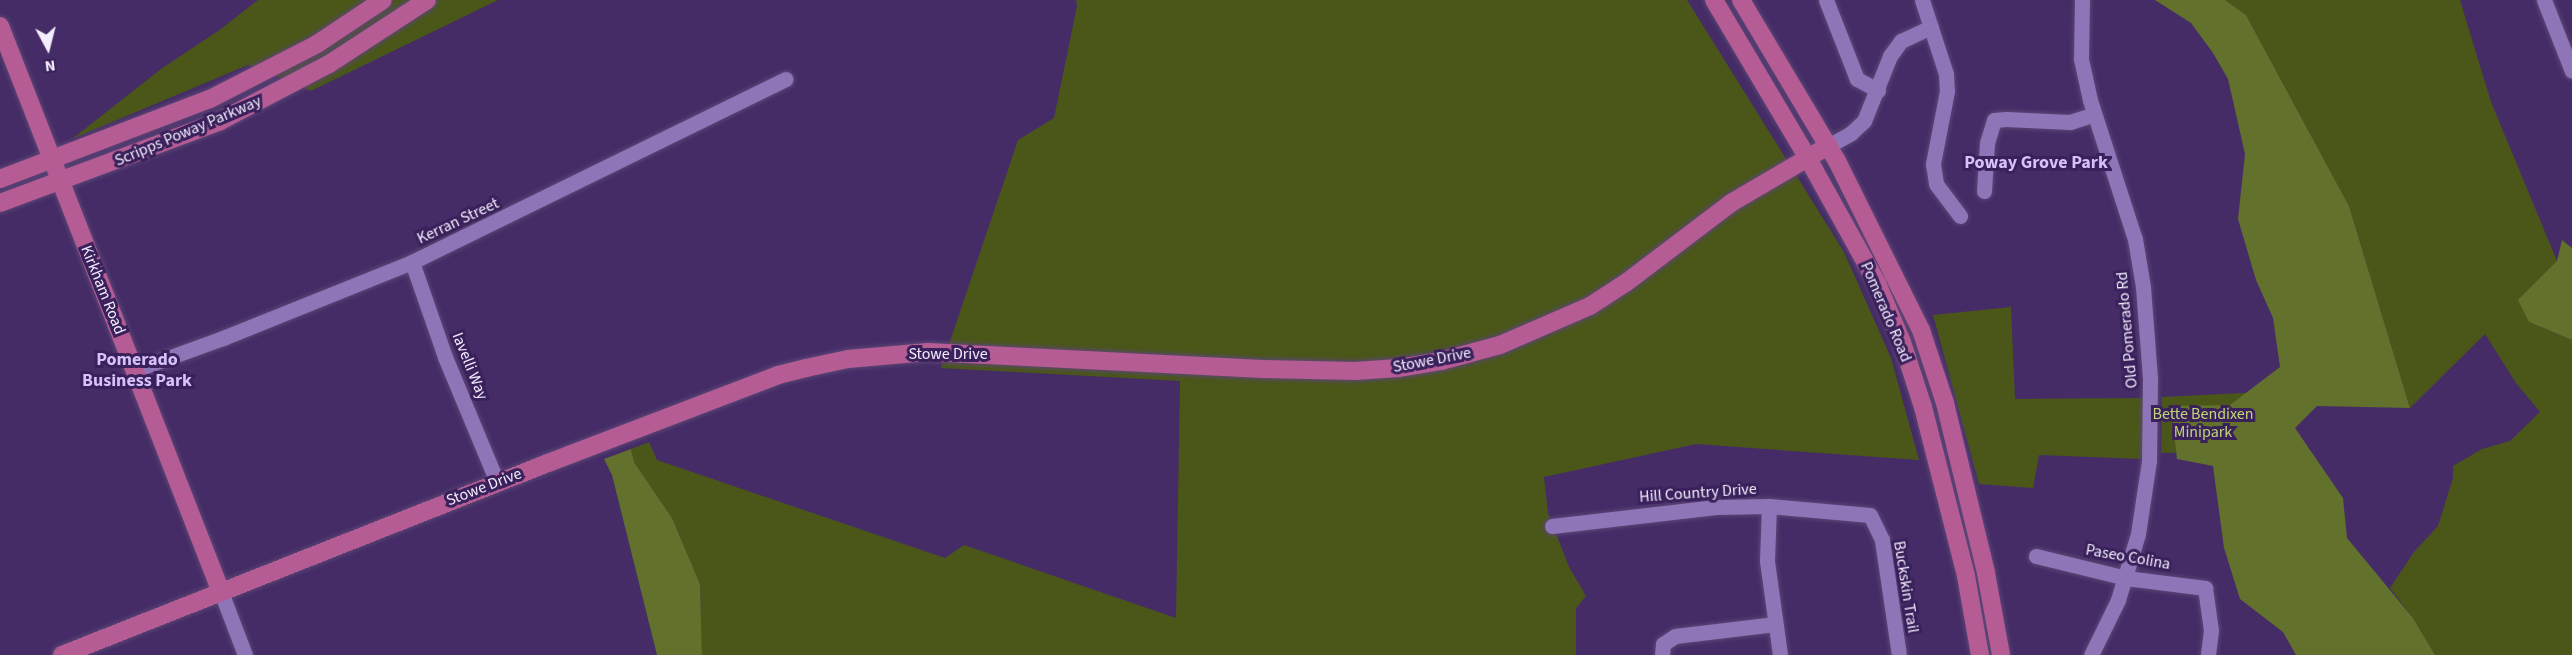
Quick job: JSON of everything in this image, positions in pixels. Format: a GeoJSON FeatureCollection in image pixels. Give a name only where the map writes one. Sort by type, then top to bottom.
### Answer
{"type":"FeatureCollection","features":[{"type":"Feature","properties":{"kind":"main road","name":"Scripps Poway Parkway"},"geometry":{"type":"LineString","coordinates":[[0,179],[52,162],[210,99],[316,44],[383,0]]}},
{"type":"Feature","properties":{"kind":"main road","name":"Scripps Poway Parkway"},"geometry":{"type":"LineString","coordinates":[[0,203],[61,183],[220,121],[329,64],[427,0]]}},
{"type":"Feature","properties":{"kind":"main road","name":"Pomerado Road"},"geometry":{"type":"LineString","coordinates":[[1714,0],[1808,158],[1877,283],[1902,342],[1923,407],[1966,576],[1980,655]]}},
{"type":"Feature","properties":{"kind":"main road","name":"Pomerado Road"},"geometry":{"type":"LineString","coordinates":[[1741,0],[1828,146],[1921,330],[1950,423],[1986,573],[2001,655]]}},
{"type":"Feature","properties":{"kind":"main road","name":"Kirkham Road"},"geometry":{"type":"LineString","coordinates":[[0,26],[221,592]]}},
{"type":"Feature","properties":{"kind":"main road","name":"Stowe Drive"},"geometry":{"type":"LineString","coordinates":[[62,655],[498,482],[778,375],[848,359],[892,354],[962,352],[1263,369],[1355,371],[1441,361],[1500,345],[1590,306],[1627,282],[1731,203],[1828,146]]}},
{"type":"Feature","properties":{"kind":"street"},"geometry":{"type":"LineString","coordinates":[[1826,0],[1857,79],[1878,90]]}},
{"type":"Feature","properties":{"kind":"street"},"geometry":{"type":"LineString","coordinates":[[1922,0],[1946,74],[1947,91],[1933,164],[1936,184],[1960,216]]}},
{"type":"Feature","properties":{"kind":"street","name":"Old Pomerado Rd"},"geometry":{"type":"LineString","coordinates":[[2082,0],[2081,59],[2094,114],[2135,239],[2143,287],[2150,379],[2151,435],[2148,476],[2138,534],[2126,578],[2091,655]]}},
{"type":"Feature","properties":{"kind":"street"},"geometry":{"type":"LineString","coordinates":[[2544,0],[2572,71]]}},
{"type":"Feature","properties":{"kind":"street"},"geometry":{"type":"LineString","coordinates":[[1828,146],[1851,133],[1864,121],[1890,56],[1901,41],[1930,27]]}},
{"type":"Feature","properties":{"kind":"street","name":"Kerran Street"},"geometry":{"type":"LineString","coordinates":[[135,370],[224,338],[412,262],[786,79]]}},
{"type":"Feature","properties":{"kind":"street"},"geometry":{"type":"LineString","coordinates":[[1984,191],[1987,143],[1994,120],[2006,118],[2070,122],[2094,114]]}},
{"type":"Feature","properties":{"kind":"street","name":"Iavelli Way"},"geometry":{"type":"LineString","coordinates":[[412,262],[445,357],[498,482]]}},
{"type":"Feature","properties":{"kind":"street"},"geometry":{"type":"LineString","coordinates":[[1769,506],[1767,561],[1780,655]]}},
{"type":"Feature","properties":{"kind":"street","name":"Hill Country Drive"},"geometry":{"type":"LineString","coordinates":[[1552,526],[1716,507],[1769,506],[1862,513],[1870,515],[1876,524]]}},
{"type":"Feature","properties":{"kind":"street","name":"Buckskin Trail"},"geometry":{"type":"LineString","coordinates":[[1876,524],[1882,540],[1899,655]]}},
{"type":"Feature","properties":{"kind":"street","name":"Paseo Colina"},"geometry":{"type":"LineString","coordinates":[[2036,556],[2126,578],[2205,588],[2208,596],[2211,630],[2208,655]]}},
{"type":"Feature","properties":{"kind":"street","name":"Kirkham Road"},"geometry":{"type":"LineString","coordinates":[[221,592],[245,655]]}},
{"type":"Feature","properties":{"kind":"street"},"geometry":{"type":"LineString","coordinates":[[1662,655],[1663,644],[1676,636],[1775,624]]}},
{"type":"Feature","properties":{"kind":"green space"},"geometry":{"type":"Polygon","coordinates":[[[258,0],[498,0],[311,91],[248,65],[72,139],[161,69],[221,29],[258,0]]]}},
{"type":"Feature","properties":{"kind":"green space"},"geometry":{"type":"Polygon","coordinates":[[[1076,0],[1687,0],[1844,252],[1891,358],[1919,460],[1696,444],[1544,477],[1548,513],[1569,567],[1586,596],[1576,608],[1576,655],[702,655],[700,584],[672,518],[634,462],[631,449],[649,442],[657,460],[945,558],[964,545],[1176,618],[1180,381],[941,368],[1018,140],[1054,118],[1077,6],[1076,0]]]}},
{"type":"Feature","properties":{"kind":"green space"},"geometry":{"type":"Polygon","coordinates":[[[2155,0],[2225,0],[2246,15],[2349,206],[2410,408],[2317,406],[2295,428],[2343,498],[2347,538],[2413,618],[2435,655],[2296,655],[2283,632],[2240,599],[2224,548],[2213,466],[2177,459],[2171,406],[2230,405],[2280,367],[2273,318],[2256,280],[2238,219],[2245,154],[2228,79],[2213,53],[2191,23],[2155,0]]]}},
{"type":"Feature","properties":{"kind":"green space"},"geometry":{"type":"Polygon","coordinates":[[[2225,0],[2460,0],[2491,102],[2557,261],[2529,322],[2572,340],[2572,655],[2435,655],[2413,618],[2390,588],[2414,552],[2438,526],[2453,478],[2453,466],[2482,449],[2510,441],[2540,412],[2516,383],[2485,334],[2410,408],[2349,206],[2246,15],[2225,0]]]}},
{"type":"Feature","properties":{"kind":"green space"},"geometry":{"type":"Polygon","coordinates":[[[2562,240],[2572,248],[2572,340],[2529,322],[2518,300],[2557,261],[2562,240]]]}},
{"type":"Feature","properties":{"kind":"green space"},"geometry":{"type":"Polygon","coordinates":[[[2011,307],[2015,399],[2144,398],[2143,459],[2039,455],[2033,488],[1979,484],[1933,315],[2011,307]]]}},
{"type":"Feature","properties":{"kind":"green space","name":"Bette Bendixen Minipark"},"geometry":{"type":"Polygon","coordinates":[[[2263,392],[2253,451],[2161,453],[2162,397],[2263,392]]]}},
{"type":"Feature","properties":{"kind":"green space"},"geometry":{"type":"Polygon","coordinates":[[[631,449],[634,462],[672,518],[700,584],[702,655],[657,655],[612,475],[604,459],[631,449]]]}},
{"type":"Feature","properties":{"kind":"district","name":"Poway Grove Park"},"geometry":{"type":"Point","coordinates":[2036,163]}},
{"type":"Feature","properties":{"kind":"district","name":"Pomerado Business Park"},"geometry":{"type":"Point","coordinates":[137,371]}}]}
